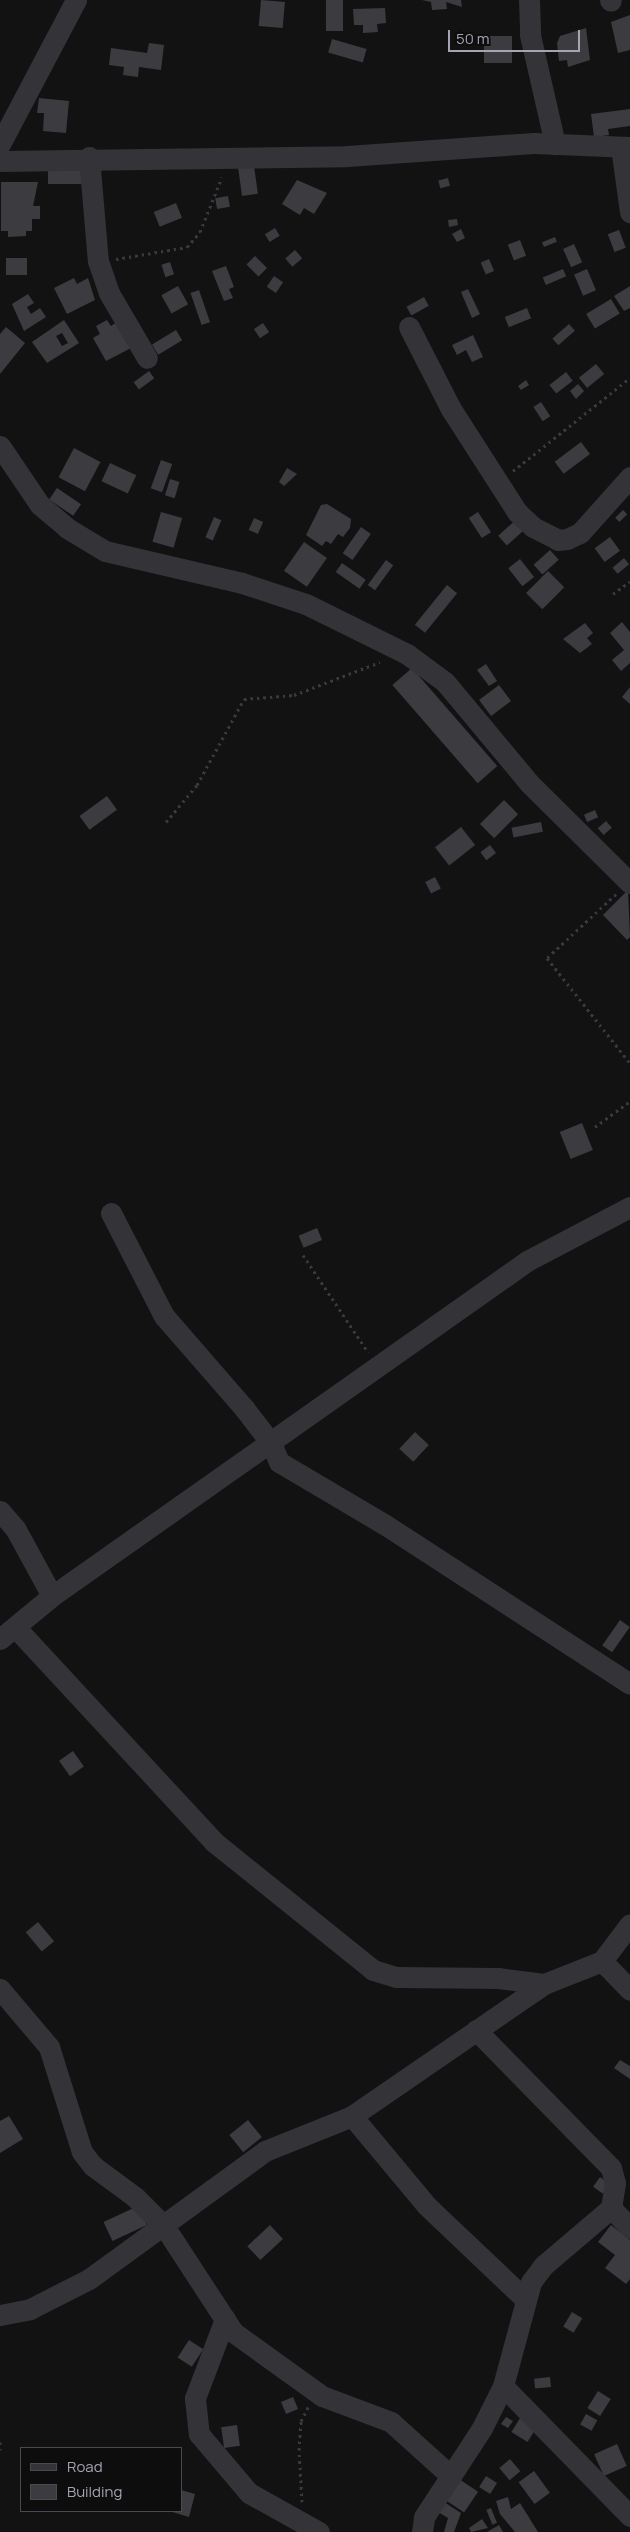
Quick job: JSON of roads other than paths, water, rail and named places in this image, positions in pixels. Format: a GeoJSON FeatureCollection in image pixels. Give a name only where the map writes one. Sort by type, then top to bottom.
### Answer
{"type":"FeatureCollection","features":[{"type":"Feature","properties":{"kind":"street"},"geometry":{"type":"LineString","coordinates":[[0,144],[76,0]]}},
{"type":"Feature","properties":{"kind":"street"},"geometry":{"type":"LineString","coordinates":[[529,0],[530,35],[555,144]]}},
{"type":"Feature","properties":{"kind":"street"},"geometry":{"type":"LineString","coordinates":[[0,161],[89,157],[347,156],[555,144],[626,146],[630,212]]}},
{"type":"Feature","properties":{"kind":"street"},"geometry":{"type":"LineString","coordinates":[[89,157],[98,261],[109,293],[147,358]]}},
{"type":"Feature","properties":{"kind":"street"},"geometry":{"type":"LineString","coordinates":[[409,327],[451,408],[523,517],[558,540],[580,533],[630,477]]}},
{"type":"Feature","properties":{"kind":"street"},"geometry":{"type":"LineString","coordinates":[[0,446],[40,505],[67,528],[105,551],[242,583],[306,604],[407,654],[445,682],[530,784],[630,882]]}},
{"type":"Feature","properties":{"kind":"street"},"geometry":{"type":"LineString","coordinates":[[544,1984],[498,1978],[396,1977],[373,1970],[214,1842],[8,1633],[52,1596],[527,1261],[630,1207]]}},
{"type":"Feature","properties":{"kind":"street"},"geometry":{"type":"LineString","coordinates":[[111,1213],[164,1316],[271,1443],[279,1462],[384,1524],[630,1684]]}},
{"type":"Feature","properties":{"kind":"street"},"geometry":{"type":"LineString","coordinates":[[0,1511],[15,1528],[52,1596]]}},
{"type":"Feature","properties":{"kind":"street"},"geometry":{"type":"LineString","coordinates":[[0,2315],[30,2309],[89,2280],[265,2151],[352,2116],[544,1984],[602,1961],[630,1924]]}},
{"type":"Feature","properties":{"kind":"street"},"geometry":{"type":"LineString","coordinates":[[602,1961],[630,1990]]}},
{"type":"Feature","properties":{"kind":"street"},"geometry":{"type":"LineString","coordinates":[[0,1989],[49,2047],[82,2152],[93,2166],[136,2197],[164,2226],[225,2319],[249,2346],[316,2391],[391,2422],[451,2476]]}},
{"type":"Feature","properties":{"kind":"street"},"geometry":{"type":"LineString","coordinates":[[422,2532],[424,2517],[451,2476],[503,2386],[525,2299],[544,2265],[611,2208],[615,2184],[611,2168],[476,2030]]}},
{"type":"Feature","properties":{"kind":"street"},"geometry":{"type":"LineString","coordinates":[[352,2116],[427,2206],[525,2299]]}},
{"type":"Feature","properties":{"kind":"street"},"geometry":{"type":"LineString","coordinates":[[611,2208],[630,2228]]}},
{"type":"Feature","properties":{"kind":"street"},"geometry":{"type":"LineString","coordinates":[[225,2319],[195,2398],[199,2434],[249,2493],[311,2529]]}},
{"type":"Feature","properties":{"kind":"street"},"geometry":{"type":"LineString","coordinates":[[503,2386],[630,2516]]}}]}
